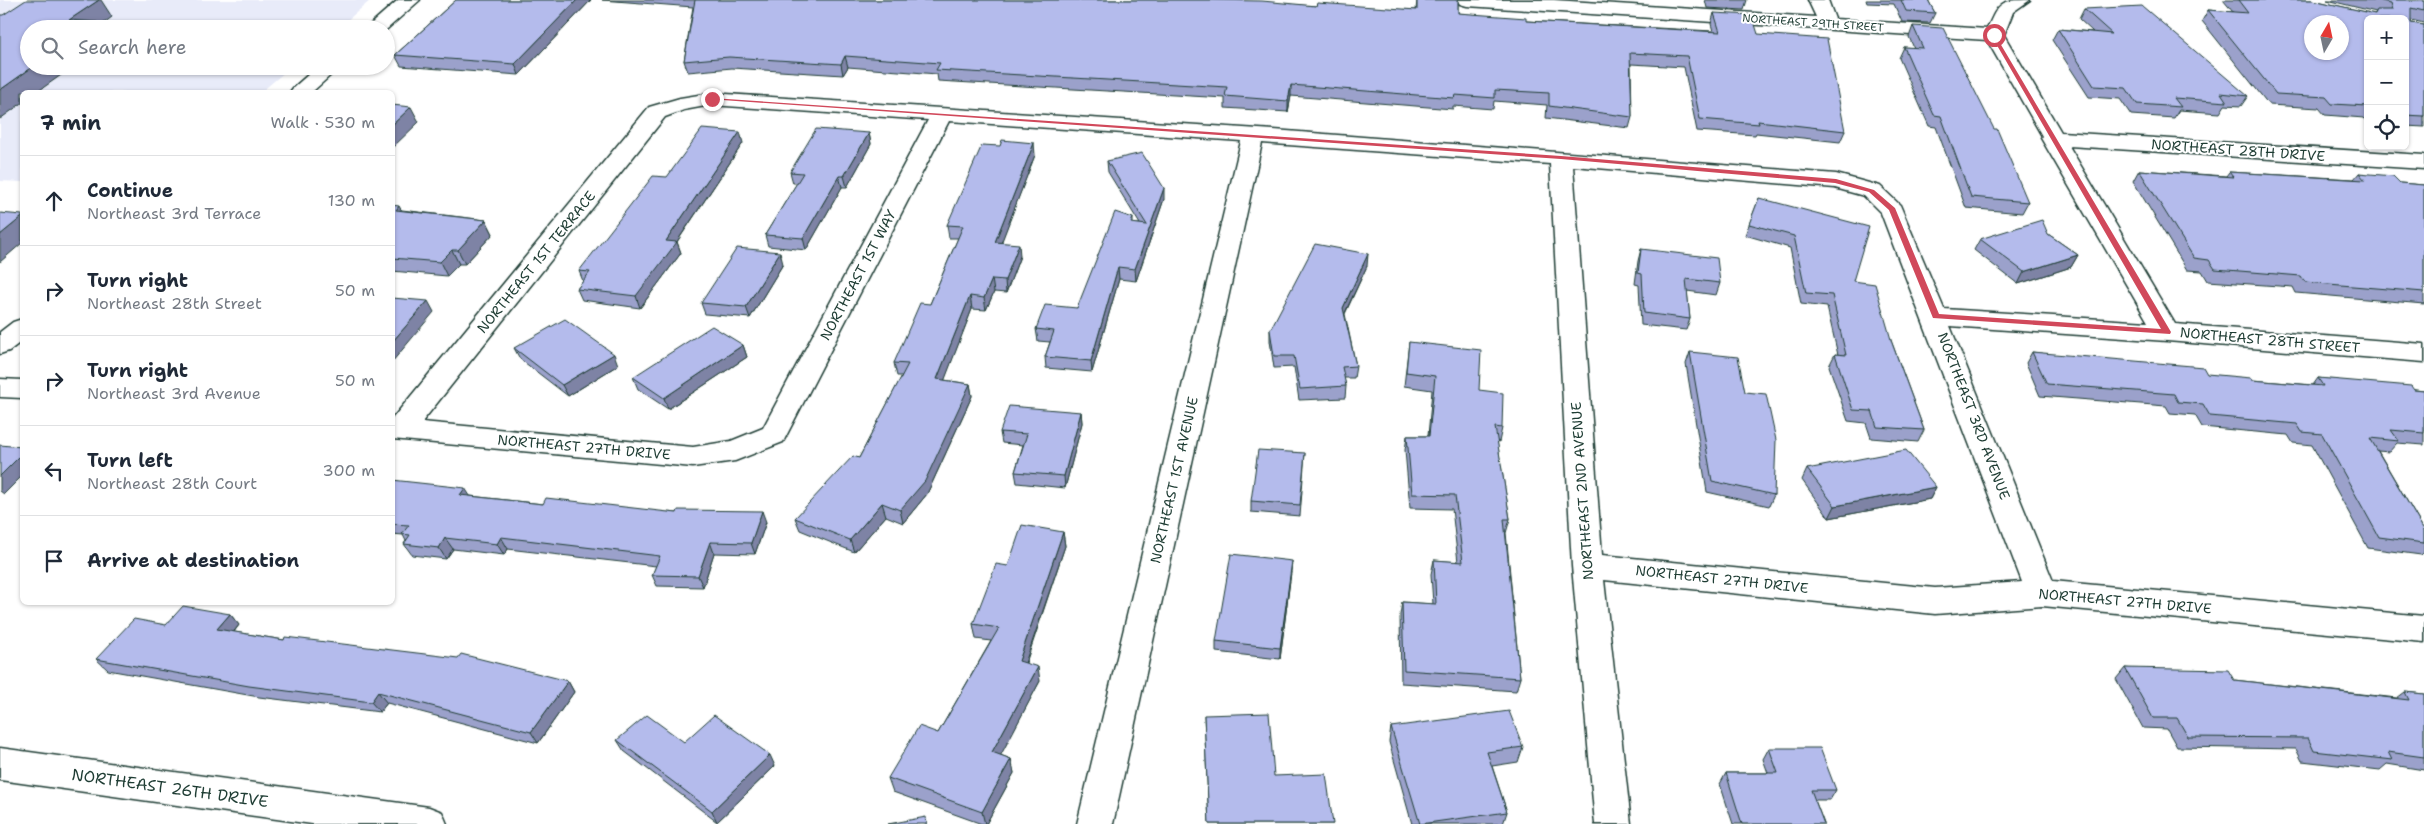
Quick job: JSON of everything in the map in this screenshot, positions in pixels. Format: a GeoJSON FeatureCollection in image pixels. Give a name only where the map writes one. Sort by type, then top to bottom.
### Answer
{"type":"FeatureCollection","features":[{"type":"Feature","properties":{"kind":"street"},"geometry":{"type":"LineString","coordinates":[[387,20],[410,0]]}},
{"type":"Feature","properties":{"kind":"street","name":"NORTHEAST 29TH STREET"},"geometry":{"type":"LineString","coordinates":[[1467,0],[1994,35]]}},
{"type":"Feature","properties":{"kind":"street"},"geometry":{"type":"LineString","coordinates":[[1607,0],[1631,10]]}},
{"type":"Feature","properties":{"kind":"street"},"geometry":{"type":"LineString","coordinates":[[1818,0],[1828,24]]}},
{"type":"Feature","properties":{"kind":"street"},"geometry":{"type":"LineString","coordinates":[[2020,0],[2005,9],[1994,35],[2052,138],[2167,332]]}},
{"type":"Feature","properties":{"kind":"street"},"geometry":{"type":"LineString","coordinates":[[302,90],[320,75]]}},
{"type":"Feature","properties":{"kind":"street","name":"NORTHEAST 1ST TERRACE"},"geometry":{"type":"LineString","coordinates":[[396,429],[657,112],[680,104],[712,99],[1561,158],[1836,182],[1872,191]]}},
{"type":"Feature","properties":{"kind":"street","name":"NORTHEAST 1ST WAY"},"geometry":{"type":"LineString","coordinates":[[773,436],[942,114]]}},
{"type":"Feature","properties":{"kind":"street","name":"NORTHEAST 1ST AVENUE"},"geometry":{"type":"LineString","coordinates":[[1095,824],[1253,136]]}},
{"type":"Feature","properties":{"kind":"street","name":"NORTHEAST 28TH DRIVE"},"geometry":{"type":"LineString","coordinates":[[2052,138],[2424,162]]}},
{"type":"Feature","properties":{"kind":"street","name":"NORTHEAST 2ND AVENUE"},"geometry":{"type":"LineString","coordinates":[[1561,158],[1587,566],[1613,824]]}},
{"type":"Feature","properties":{"kind":"street","name":"NORTHEAST 3RD AVENUE"},"geometry":{"type":"LineString","coordinates":[[1872,191],[1892,210],[1936,316],[2042,592]]}},
{"type":"Feature","properties":{"kind":"street","name":"NORTHEAST 28TH STREET"},"geometry":{"type":"LineString","coordinates":[[1936,316],[2167,332],[2424,353]]}},
{"type":"Feature","properties":{"kind":"street"},"geometry":{"type":"LineString","coordinates":[[0,345],[20,330]]}},
{"type":"Feature","properties":{"kind":"street"},"geometry":{"type":"LineString","coordinates":[[0,388],[20,389]]}},
{"type":"Feature","properties":{"kind":"street","name":"NORTHEAST 27TH DRIVE"},"geometry":{"type":"LineString","coordinates":[[396,429],[692,458],[735,451],[773,436]]}},
{"type":"Feature","properties":{"kind":"street","name":"NORTHEAST 27TH DRIVE"},"geometry":{"type":"LineString","coordinates":[[1587,566],[1935,601],[2042,592],[2424,629]]}},
{"type":"Feature","properties":{"kind":"street","name":"NORTHEAST 26TH DRIVE"},"geometry":{"type":"LineString","coordinates":[[0,764],[429,824]]}},
{"type":"Feature","properties":{"kind":"shaded area"},"geometry":{"type":"Polygon","coordinates":[[[0,0],[371,0],[348,20],[20,20],[20,75],[281,75],[263,90],[20,90],[20,182],[0,181],[0,0]]]}},
{"type":"Feature","properties":{"kind":"building"},"geometry":{"type":"Polygon","coordinates":[[[26,0],[99,0],[69,20],[20,20],[21,75],[0,90],[0,15],[26,0]]]}},
{"type":"Feature","properties":{"kind":"building"},"geometry":{"type":"Polygon","coordinates":[[[456,0],[577,0],[515,64],[395,55],[456,0]]]}},
{"type":"Feature","properties":{"kind":"building"},"geometry":{"type":"Polygon","coordinates":[[[695,0],[1211,0],[1262,1],[1316,6],[1317,3],[1417,10],[1417,0],[1458,0],[1458,13],[1526,18],[1526,21],[1720,32],[1714,13],[1752,15],[1758,34],[1827,39],[1845,131],[1758,121],[1759,124],[1700,119],[1687,56],[1630,53],[1632,117],[1549,106],[1549,93],[1495,90],[1495,98],[1455,95],[1454,98],[1291,85],[1288,101],[1225,96],[1227,87],[936,70],[940,63],[845,56],[841,64],[729,57],[684,61],[695,0]]]}},
{"type":"Feature","properties":{"kind":"building"},"geometry":{"type":"Polygon","coordinates":[[[1901,0],[1928,0],[1935,13],[1906,11],[1901,0]]]}},
{"type":"Feature","properties":{"kind":"building"},"geometry":{"type":"Polygon","coordinates":[[[2238,0],[2313,0],[2375,14],[2377,10],[2393,10],[2391,3],[2376,0],[2424,0],[2424,11],[2411,8],[2411,23],[2424,25],[2424,116],[2409,115],[2409,15],[2364,15],[2364,106],[2332,104],[2326,97],[2276,94],[2208,10],[2248,13],[2238,0]]]}},
{"type":"Feature","properties":{"kind":"building"},"geometry":{"type":"Polygon","coordinates":[[[2142,6],[2248,96],[2221,93],[2227,102],[2174,98],[2181,107],[2137,104],[2126,88],[2094,86],[2058,29],[2112,34],[2084,9],[2142,6]]]}},
{"type":"Feature","properties":{"kind":"building"},"geometry":{"type":"Polygon","coordinates":[[[1913,26],[1943,28],[1994,129],[1997,129],[2028,202],[1971,197],[1941,116],[1934,115],[1904,47],[1923,48],[1913,26]]]}},
{"type":"Feature","properties":{"kind":"building"},"geometry":{"type":"Polygon","coordinates":[[[395,105],[411,107],[395,122],[395,105]]]}},
{"type":"Feature","properties":{"kind":"building"},"geometry":{"type":"Polygon","coordinates":[[[702,129],[740,132],[666,241],[677,242],[636,296],[577,289],[590,272],[579,271],[653,176],[667,177],[702,129]]]}},
{"type":"Feature","properties":{"kind":"building"},"geometry":{"type":"Polygon","coordinates":[[[816,129],[869,133],[844,176],[839,176],[803,238],[765,235],[803,173],[790,172],[816,129]]]}},
{"type":"Feature","properties":{"kind":"building"},"geometry":{"type":"Polygon","coordinates":[[[1002,140],[1034,143],[995,242],[1019,244],[1005,280],[992,279],[984,298],[970,296],[937,379],[970,384],[925,481],[900,510],[882,503],[850,540],[795,518],[853,456],[859,458],[908,364],[894,363],[920,303],[930,304],[963,226],[947,225],[982,145],[1000,146],[1002,140]]]}},
{"type":"Feature","properties":{"kind":"building"},"geometry":{"type":"Polygon","coordinates":[[[1142,153],[1164,188],[1135,269],[1118,267],[1091,361],[1045,357],[1054,331],[1036,329],[1045,305],[1077,308],[1115,212],[1133,218],[1131,223],[1147,225],[1107,161],[1142,153]]]}},
{"type":"Feature","properties":{"kind":"building"},"geometry":{"type":"Polygon","coordinates":[[[2139,170],[2233,177],[2229,172],[2365,180],[2359,173],[2393,176],[2400,183],[2424,185],[2424,292],[2305,282],[2301,276],[2215,269],[2209,260],[2194,258],[2139,170]]]}},
{"type":"Feature","properties":{"kind":"building"},"geometry":{"type":"Polygon","coordinates":[[[1759,198],[1869,227],[1853,281],[1875,284],[1892,343],[1924,430],[1877,427],[1872,411],[1853,410],[1835,354],[1846,355],[1832,295],[1806,293],[1794,236],[1749,224],[1759,198]]]}},
{"type":"Feature","properties":{"kind":"building"},"geometry":{"type":"Polygon","coordinates":[[[395,205],[399,206],[396,210],[486,220],[458,250],[452,250],[440,262],[395,258],[395,205]]]}},
{"type":"Feature","properties":{"kind":"building"},"geometry":{"type":"Polygon","coordinates":[[[0,213],[20,215],[20,219],[0,235],[0,213]]]}},
{"type":"Feature","properties":{"kind":"building"},"geometry":{"type":"Polygon","coordinates":[[[2042,220],[2048,234],[2078,255],[2024,272],[1980,239],[2042,220]]]}},
{"type":"Feature","properties":{"kind":"building"},"geometry":{"type":"Polygon","coordinates":[[[1315,244],[1368,254],[1343,308],[1356,366],[1342,367],[1346,386],[1300,389],[1294,356],[1274,356],[1270,330],[1315,244]]]}},
{"type":"Feature","properties":{"kind":"building"},"geometry":{"type":"Polygon","coordinates":[[[737,248],[780,252],[746,307],[701,303],[737,248]]]}},
{"type":"Feature","properties":{"kind":"building"},"geometry":{"type":"Polygon","coordinates":[[[1641,249],[1717,258],[1720,283],[1686,279],[1690,319],[1644,313],[1642,274],[1638,273],[1641,249]]]}},
{"type":"Feature","properties":{"kind":"building"},"geometry":{"type":"Polygon","coordinates":[[[395,298],[428,301],[395,339],[395,298]]]}},
{"type":"Feature","properties":{"kind":"building"},"geometry":{"type":"Polygon","coordinates":[[[565,319],[614,354],[562,385],[514,348],[565,319]]]}},
{"type":"Feature","properties":{"kind":"building"},"geometry":{"type":"Polygon","coordinates":[[[712,326],[743,345],[664,398],[633,377],[712,326]]]}},
{"type":"Feature","properties":{"kind":"building"},"geometry":{"type":"Polygon","coordinates":[[[1409,342],[1481,350],[1479,390],[1503,393],[1502,428],[1495,427],[1510,519],[1504,519],[1520,678],[1404,670],[1402,602],[1436,604],[1434,560],[1463,562],[1455,495],[1412,494],[1407,436],[1429,436],[1435,376],[1406,372],[1409,342]]]}},
{"type":"Feature","properties":{"kind":"building"},"geometry":{"type":"Polygon","coordinates":[[[1690,352],[1738,357],[1745,392],[1766,394],[1776,440],[1774,495],[1712,481],[1690,352]]]}},
{"type":"Feature","properties":{"kind":"building"},"geometry":{"type":"Polygon","coordinates":[[[2032,352],[2203,367],[2207,374],[2251,378],[2252,380],[2323,386],[2318,378],[2411,386],[2414,390],[2424,391],[2424,433],[2391,430],[2399,441],[2370,438],[2424,530],[2424,543],[2379,537],[2322,434],[2302,432],[2297,424],[2210,416],[2203,404],[2178,402],[2174,394],[2047,384],[2032,352]]]}},
{"type":"Feature","properties":{"kind":"building"},"geometry":{"type":"Polygon","coordinates":[[[1009,406],[1081,412],[1064,476],[1015,472],[1027,434],[1000,432],[1009,406]]]}},
{"type":"Feature","properties":{"kind":"building"},"geometry":{"type":"Polygon","coordinates":[[[0,445],[20,447],[20,456],[0,476],[0,445]]]}},
{"type":"Feature","properties":{"kind":"building"},"geometry":{"type":"Polygon","coordinates":[[[1258,450],[1305,453],[1300,505],[1251,501],[1258,450]]]}},
{"type":"Feature","properties":{"kind":"building"},"geometry":{"type":"Polygon","coordinates":[[[1906,450],[1936,487],[1835,506],[1807,469],[1906,450]]]}},
{"type":"Feature","properties":{"kind":"building"},"geometry":{"type":"Polygon","coordinates":[[[395,480],[465,488],[460,495],[543,504],[546,498],[677,513],[678,510],[762,511],[751,543],[710,542],[698,576],[652,575],[660,556],[501,537],[497,544],[445,538],[439,548],[404,544],[410,535],[402,534],[409,525],[395,524],[395,480]]]}},
{"type":"Feature","properties":{"kind":"building"},"geometry":{"type":"Polygon","coordinates":[[[1022,525],[1063,532],[1019,661],[1038,667],[992,752],[1011,759],[982,812],[888,778],[919,726],[938,733],[999,628],[973,624],[996,564],[1008,566],[1022,525]]]}},
{"type":"Feature","properties":{"kind":"building"},"geometry":{"type":"Polygon","coordinates":[[[1231,554],[1292,561],[1280,648],[1216,641],[1231,554]]]}},
{"type":"Feature","properties":{"kind":"building"},"geometry":{"type":"Polygon","coordinates":[[[183,606],[230,614],[217,629],[284,640],[285,637],[458,658],[461,654],[568,681],[531,732],[378,692],[371,702],[249,686],[96,659],[134,619],[166,625],[183,606]]]}},
{"type":"Feature","properties":{"kind":"building"},"geometry":{"type":"Polygon","coordinates":[[[2125,668],[2228,670],[2234,680],[2409,700],[2405,692],[2424,694],[2424,757],[2388,752],[2392,760],[2314,751],[2308,738],[2188,737],[2177,718],[2153,718],[2125,668]]]}},
{"type":"Feature","properties":{"kind":"building"},"geometry":{"type":"Polygon","coordinates":[[[1509,711],[1523,747],[1487,752],[1507,812],[1420,824],[1391,727],[1509,711]]]}},
{"type":"Feature","properties":{"kind":"building"},"geometry":{"type":"Polygon","coordinates":[[[1269,713],[1274,776],[1326,774],[1333,824],[1209,824],[1204,715],[1269,713]]]}},
{"type":"Feature","properties":{"kind":"building"},"geometry":{"type":"Polygon","coordinates":[[[647,715],[684,742],[714,715],[770,755],[712,811],[617,740],[647,715]]]}},
{"type":"Feature","properties":{"kind":"building"},"geometry":{"type":"Polygon","coordinates":[[[1769,748],[1820,748],[1836,790],[1811,790],[1824,824],[1742,824],[1726,773],[1778,773],[1769,748]]]}},
{"type":"Feature","properties":{"kind":"building"},"geometry":{"type":"Polygon","coordinates":[[[926,817],[927,824],[888,824],[926,817]]]}},
{"type":"Feature","properties":{"kind":"route"},"geometry":{"type":"LineString","coordinates":[[712,99],[1561,158],[1836,182],[1872,191],[1892,210],[1936,316],[2167,332],[2052,138],[1994,35]]}}]}
